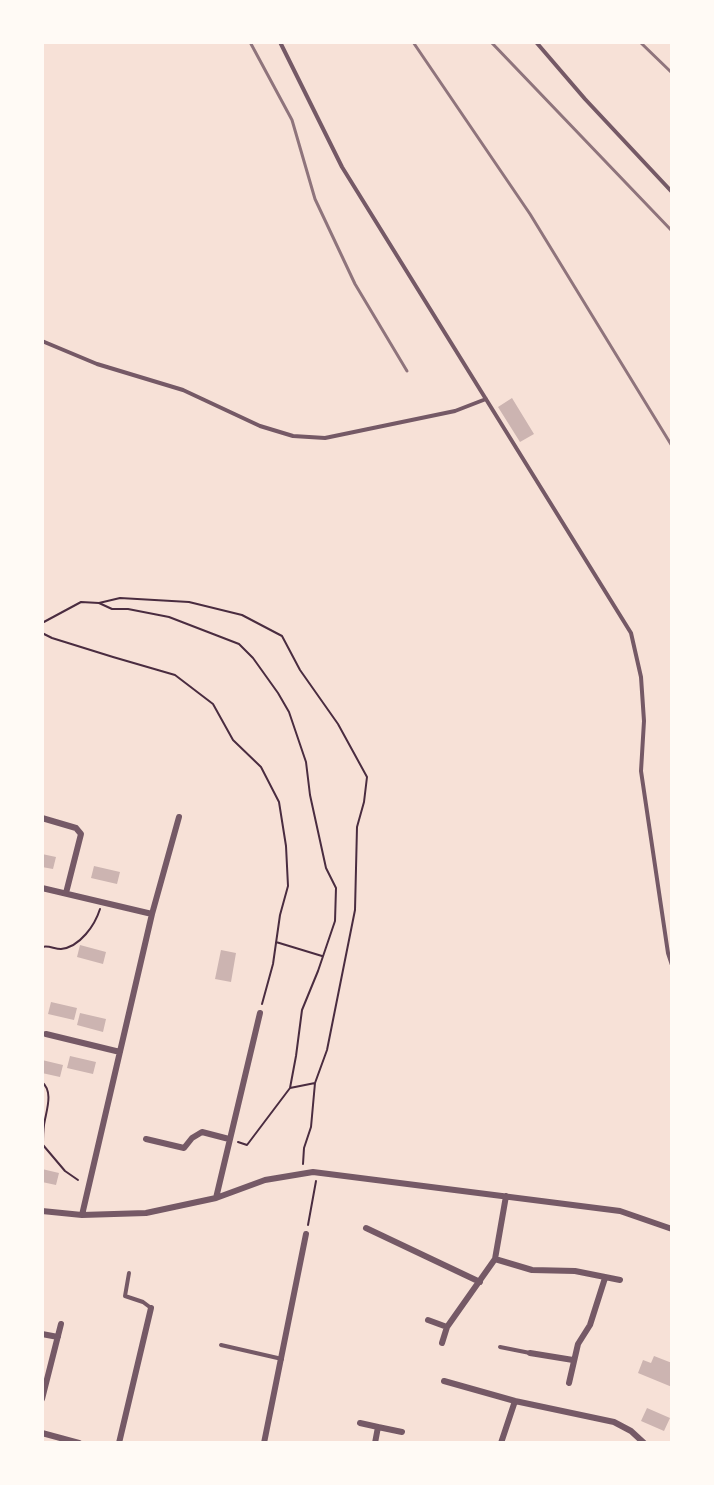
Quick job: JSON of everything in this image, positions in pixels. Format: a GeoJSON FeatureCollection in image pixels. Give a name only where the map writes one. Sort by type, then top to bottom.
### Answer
{"type":"FeatureCollection","features":[{"type":"Feature","properties":{"kind":"street"},"geometry":{"type":"LineString","coordinates":[[82,1215],[152,914],[179,817]]}},
{"type":"Feature","properties":{"kind":"street"},"geometry":{"type":"LineString","coordinates":[[42,818],[76,828],[81,834],[66,893]]}},
{"type":"Feature","properties":{"kind":"street"},"geometry":{"type":"LineString","coordinates":[[42,888],[152,914]]}},
{"type":"Feature","properties":{"kind":"street"},"geometry":{"type":"LineString","coordinates":[[216,1198],[260,1013]]}},
{"type":"Feature","properties":{"kind":"street"},"geometry":{"type":"LineString","coordinates":[[46,1034],[120,1052]]}},
{"type":"Feature","properties":{"kind":"street"},"geometry":{"type":"LineString","coordinates":[[146,1139],[184,1148],[192,1138],[202,1132],[229,1138]]}},
{"type":"Feature","properties":{"kind":"street"},"geometry":{"type":"LineString","coordinates":[[42,1211],[82,1215],[146,1213],[216,1198],[265,1180],[313,1172],[620,1211],[672,1229]]}},
{"type":"Feature","properties":{"kind":"street"},"geometry":{"type":"LineString","coordinates":[[442,1343],[447,1327],[495,1258],[506,1196]]}},
{"type":"Feature","properties":{"kind":"street"},"geometry":{"type":"LineString","coordinates":[[366,1228],[480,1282]]}},
{"type":"Feature","properties":{"kind":"street"},"geometry":{"type":"LineString","coordinates":[[264,1443],[306,1234]]}},
{"type":"Feature","properties":{"kind":"street"},"geometry":{"type":"LineString","coordinates":[[495,1258],[532,1270],[575,1271],[620,1280]]}},
{"type":"Feature","properties":{"kind":"street"},"geometry":{"type":"LineString","coordinates":[[569,1383],[578,1344],[590,1325],[605,1278]]}},
{"type":"Feature","properties":{"kind":"street"},"geometry":{"type":"LineString","coordinates":[[119,1443],[151,1308]]}},
{"type":"Feature","properties":{"kind":"street"},"geometry":{"type":"LineString","coordinates":[[428,1320],[447,1327]]}},
{"type":"Feature","properties":{"kind":"street"},"geometry":{"type":"LineString","coordinates":[[42,1399],[61,1324]]}},
{"type":"Feature","properties":{"kind":"street"},"geometry":{"type":"LineString","coordinates":[[42,1334],[58,1337]]}},
{"type":"Feature","properties":{"kind":"street"},"geometry":{"type":"LineString","coordinates":[[530,1353],[573,1360]]}},
{"type":"Feature","properties":{"kind":"street"},"geometry":{"type":"LineString","coordinates":[[444,1382],[515,1401],[614,1422],[631,1431],[644,1443]]}},
{"type":"Feature","properties":{"kind":"street"},"geometry":{"type":"LineString","coordinates":[[501,1443],[515,1401]]}},
{"type":"Feature","properties":{"kind":"street"},"geometry":{"type":"LineString","coordinates":[[360,1423],[402,1432]]}},
{"type":"Feature","properties":{"kind":"street"},"geometry":{"type":"LineString","coordinates":[[375,1443],[378,1427]]}},
{"type":"Feature","properties":{"kind":"street"},"geometry":{"type":"LineString","coordinates":[[42,1433],[79,1443]]}},
{"type":"Feature","properties":{"kind":"lane"},"geometry":{"type":"LineString","coordinates":[[280,42],[342,167],[631,633],[641,677],[644,721],[641,771],[668,953],[672,965]]}},
{"type":"Feature","properties":{"kind":"lane"},"geometry":{"type":"LineString","coordinates":[[536,42],[585,99],[672,192]]}},
{"type":"Feature","properties":{"kind":"lane"},"geometry":{"type":"LineString","coordinates":[[42,341],[96,364],[183,390],[260,426],[292,436],[325,438],[455,411],[486,399]]}},
{"type":"Feature","properties":{"kind":"lane"},"geometry":{"type":"LineString","coordinates":[[129,1273],[125,1296],[143,1302],[151,1308]]}},
{"type":"Feature","properties":{"kind":"lane"},"geometry":{"type":"LineString","coordinates":[[221,1345],[282,1359]]}},
{"type":"Feature","properties":{"kind":"lane"},"geometry":{"type":"LineString","coordinates":[[500,1347],[530,1353]]}},
{"type":"Feature","properties":{"kind":"path"},"geometry":{"type":"LineString","coordinates":[[42,623],[81,602],[99,603],[120,598],[189,602],[242,615],[282,636],[300,670],[338,724],[367,777],[364,802],[357,827],[355,910],[327,1050],[315,1083],[302,1173]]}},
{"type":"Feature","properties":{"kind":"path"},"geometry":{"type":"LineString","coordinates":[[99,603],[112,609],[128,609],[169,617],[238,644],[253,658],[289,712],[306,762],[310,795],[326,868],[336,888],[335,921],[302,1010],[290,1088],[247,1145],[229,1138]]}},
{"type":"Feature","properties":{"kind":"path"},"geometry":{"type":"LineString","coordinates":[[42,633],[82,648],[175,675],[213,704],[233,740],[261,767],[279,802],[286,846],[288,886],[280,915],[273,964],[260,1013]]}},
{"type":"Feature","properties":{"kind":"path"},"geometry":{"type":"LineString","coordinates":[[42,946],[60,949],[70,946],[84,936],[96,921],[102,902]]}},
{"type":"Feature","properties":{"kind":"path"},"geometry":{"type":"LineString","coordinates":[[276,942],[322,956]]}},
{"type":"Feature","properties":{"kind":"path"},"geometry":{"type":"LineString","coordinates":[[42,1082],[49,1096],[43,1128],[43,1146],[59,1166],[78,1180]]}},
{"type":"Feature","properties":{"kind":"path"},"geometry":{"type":"LineString","coordinates":[[290,1088],[315,1083]]}},
{"type":"Feature","properties":{"kind":"path"},"geometry":{"type":"LineString","coordinates":[[306,1234],[317,1183],[313,1172]]}},
{"type":"Feature","properties":{"kind":"building"},"geometry":{"type":"Polygon","coordinates":[[[512,398],[534,434],[520,442],[498,407],[512,398]]]}},
{"type":"Feature","properties":{"kind":"building"},"geometry":{"type":"Polygon","coordinates":[[[42,854],[56,857],[53,869],[42,867],[42,854]]]}},
{"type":"Feature","properties":{"kind":"building"},"geometry":{"type":"Polygon","coordinates":[[[94,866],[120,872],[117,884],[91,878],[94,866]]]}},
{"type":"Feature","properties":{"kind":"building"},"geometry":{"type":"Polygon","coordinates":[[[80,945],[106,952],[103,964],[77,957],[80,945]]]}},
{"type":"Feature","properties":{"kind":"building"},"geometry":{"type":"Polygon","coordinates":[[[221,950],[236,953],[231,982],[215,979],[221,950]]]}},
{"type":"Feature","properties":{"kind":"building"},"geometry":{"type":"Polygon","coordinates":[[[51,1002],[77,1008],[74,1020],[48,1014],[51,1002]]]}},
{"type":"Feature","properties":{"kind":"building"},"geometry":{"type":"Polygon","coordinates":[[[80,1013],[106,1019],[103,1032],[77,1025],[80,1013]]]}},
{"type":"Feature","properties":{"kind":"building"},"geometry":{"type":"Polygon","coordinates":[[[70,1056],[96,1062],[93,1074],[67,1068],[70,1056]]]}},
{"type":"Feature","properties":{"kind":"building"},"geometry":{"type":"Polygon","coordinates":[[[42,1060],[63,1065],[60,1077],[42,1073],[42,1060]]]}},
{"type":"Feature","properties":{"kind":"building"},"geometry":{"type":"Polygon","coordinates":[[[42,1169],[59,1173],[56,1185],[42,1182],[42,1169]]]}},
{"type":"Feature","properties":{"kind":"building"},"geometry":{"type":"Polygon","coordinates":[[[654,1356],[672,1363],[672,1387],[638,1373],[643,1360],[651,1363],[654,1356]]]}},
{"type":"Feature","properties":{"kind":"building"},"geometry":{"type":"Polygon","coordinates":[[[647,1408],[670,1418],[664,1431],[641,1421],[647,1408]]]}},
{"type":"Feature","properties":{"kind":"railway"},"geometry":{"type":"LineString","coordinates":[[250,42],[292,120],[315,199],[355,284],[407,371]]}},
{"type":"Feature","properties":{"kind":"railway"},"geometry":{"type":"LineString","coordinates":[[413,42],[530,214],[672,446]]}},
{"type":"Feature","properties":{"kind":"railway"},"geometry":{"type":"LineString","coordinates":[[491,42],[672,231]]}},
{"type":"Feature","properties":{"kind":"railway"},"geometry":{"type":"LineString","coordinates":[[640,42],[672,73]]}}]}
